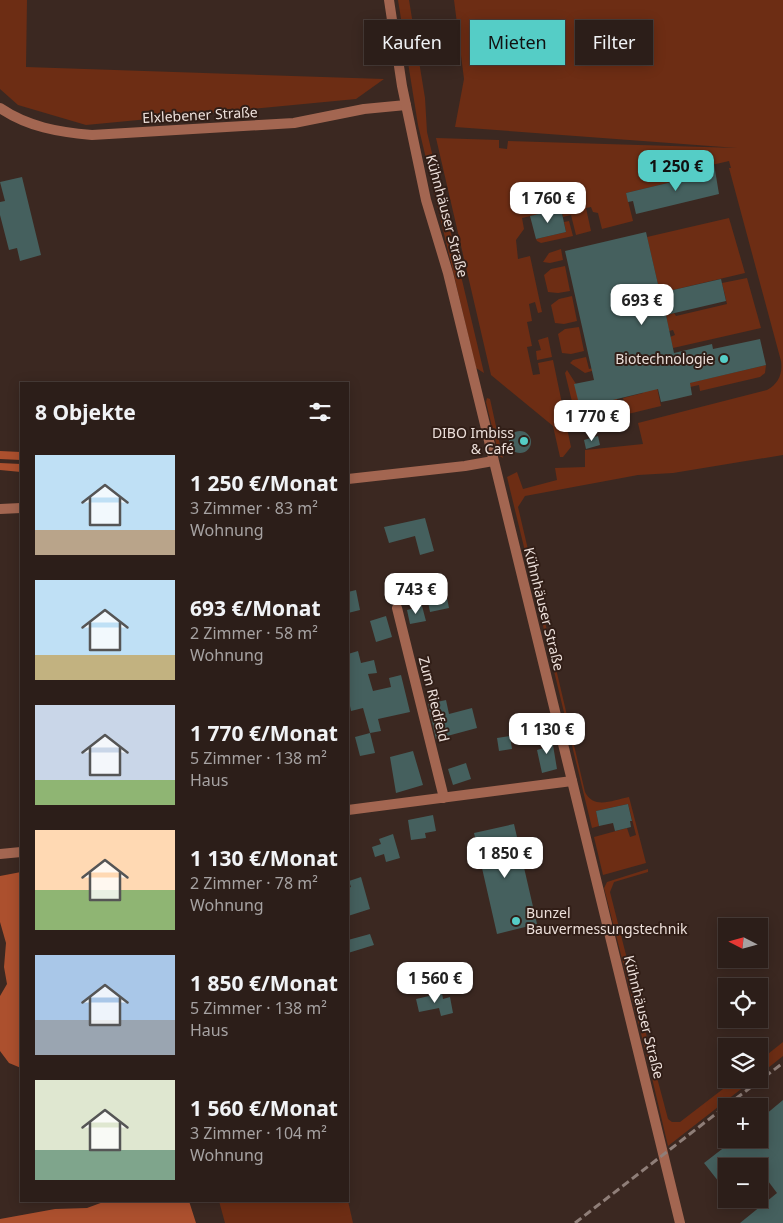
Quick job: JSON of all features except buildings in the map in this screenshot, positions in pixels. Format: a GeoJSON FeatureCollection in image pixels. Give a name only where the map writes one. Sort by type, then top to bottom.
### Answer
{"type":"FeatureCollection","features":[{"type":"Feature","properties":{"kind":"street","name":"Kühnhäuser Straße"},"geometry":{"type":"LineString","coordinates":[[389,0],[406,105],[426,200],[440,241],[680,1223]]}},
{"type":"Feature","properties":{"kind":"street","name":"Elxlebener Straße"},"geometry":{"type":"LineString","coordinates":[[0,108],[31,125],[69,133],[92,135],[294,123],[364,109],[406,105]]}},
{"type":"Feature","properties":{"kind":"street"},"geometry":{"type":"LineString","coordinates":[[349,480],[493,461]]}},
{"type":"Feature","properties":{"kind":"street"},"geometry":{"type":"LineString","coordinates":[[0,509],[20,508]]}},
{"type":"Feature","properties":{"kind":"street","name":"Zum Riedfeld"},"geometry":{"type":"LineString","coordinates":[[397,608],[444,798]]}},
{"type":"Feature","properties":{"kind":"street"},"geometry":{"type":"LineString","coordinates":[[349,810],[572,781]]}},
{"type":"Feature","properties":{"kind":"street"},"geometry":{"type":"LineString","coordinates":[[0,854],[20,852]]}},
{"type":"Feature","properties":{"kind":"shaded area"},"geometry":{"type":"Polygon","coordinates":[[[0,0],[27,0],[26,67],[384,79],[356,99],[86,125],[18,105],[0,89],[0,0]]]}},
{"type":"Feature","properties":{"kind":"shaded area"},"geometry":{"type":"Polygon","coordinates":[[[398,0],[409,0],[412,20],[401,20],[398,0]]]}},
{"type":"Feature","properties":{"kind":"shaded area"},"geometry":{"type":"Polygon","coordinates":[[[454,0],[783,0],[783,455],[673,473],[638,475],[525,496],[518,507],[585,792],[593,801],[599,802],[629,797],[646,863],[603,875],[594,837],[627,828],[630,837],[636,835],[628,804],[596,811],[599,826],[592,828],[507,477],[517,472],[523,489],[557,480],[555,468],[585,467],[585,450],[643,444],[638,423],[767,390],[779,378],[781,361],[729,168],[731,168],[729,161],[703,167],[705,174],[626,193],[633,221],[602,229],[598,213],[593,212],[591,207],[586,208],[591,231],[576,235],[571,215],[563,217],[561,209],[522,218],[524,229],[516,240],[518,259],[530,256],[542,312],[538,313],[535,302],[529,304],[532,321],[527,322],[532,346],[527,347],[533,375],[540,374],[538,363],[553,360],[571,447],[563,457],[560,457],[553,426],[491,375],[436,138],[499,140],[499,148],[507,149],[508,141],[737,148],[455,127],[464,79],[460,47],[460,20],[457,20],[454,0]]]}},
{"type":"Feature","properties":{"kind":"shaded area"},"geometry":{"type":"Polygon","coordinates":[[[408,65],[420,65],[425,98],[427,132],[484,373],[476,368],[418,125],[408,65]]]}},
{"type":"Feature","properties":{"kind":"shaded area"},"geometry":{"type":"Polygon","coordinates":[[[729,218],[745,273],[660,293],[647,237],[729,218]]]}},
{"type":"Feature","properties":{"kind":"shaded area"},"geometry":{"type":"Polygon","coordinates":[[[569,221],[573,236],[541,243],[537,241],[536,239],[566,232],[564,222],[569,221]]]}},
{"type":"Feature","properties":{"kind":"shaded area"},"geometry":{"type":"Polygon","coordinates":[[[561,249],[563,260],[550,263],[543,262],[549,253],[561,249]]]}},
{"type":"Feature","properties":{"kind":"shaded area"},"geometry":{"type":"Polygon","coordinates":[[[565,266],[570,291],[548,292],[544,275],[551,269],[565,266]]]}},
{"type":"Feature","properties":{"kind":"shaded area"},"geometry":{"type":"Polygon","coordinates":[[[747,278],[761,328],[673,348],[670,337],[675,335],[673,330],[669,331],[666,315],[674,313],[676,316],[727,304],[722,283],[747,278]]]}},
{"type":"Feature","properties":{"kind":"shaded area"},"geometry":{"type":"Polygon","coordinates":[[[572,296],[577,321],[564,324],[555,323],[551,305],[559,299],[572,296]]]}},
{"type":"Feature","properties":{"kind":"shaded area"},"geometry":{"type":"Polygon","coordinates":[[[579,327],[584,351],[571,354],[562,353],[558,334],[565,329],[579,327]]]}},
{"type":"Feature","properties":{"kind":"shaded area"},"geometry":{"type":"Polygon","coordinates":[[[548,337],[552,357],[537,360],[536,351],[541,350],[538,340],[548,337]]]}},
{"type":"Feature","properties":{"kind":"shaded area"},"geometry":{"type":"Polygon","coordinates":[[[648,354],[585,373],[570,363],[573,360],[586,357],[589,369],[648,354]]]}},
{"type":"Feature","properties":{"kind":"shaded area"},"geometry":{"type":"Polygon","coordinates":[[[651,360],[661,406],[628,414],[623,398],[643,393],[651,360]]]}},
{"type":"Feature","properties":{"kind":"shaded area"},"geometry":{"type":"Polygon","coordinates":[[[766,365],[765,373],[760,377],[700,391],[699,385],[690,387],[689,383],[766,365]]]}},
{"type":"Feature","properties":{"kind":"shaded area"},"geometry":{"type":"Polygon","coordinates":[[[567,370],[576,384],[617,399],[621,416],[578,426],[565,373],[567,370]]]}},
{"type":"Feature","properties":{"kind":"shaded area"},"geometry":{"type":"Polygon","coordinates":[[[487,398],[490,399],[503,458],[499,456],[486,402],[487,398]]]}},
{"type":"Feature","properties":{"kind":"shaded area"},"geometry":{"type":"Polygon","coordinates":[[[0,451],[20,452],[20,460],[0,459],[0,451]]]}},
{"type":"Feature","properties":{"kind":"shaded area"},"geometry":{"type":"Polygon","coordinates":[[[0,463],[20,464],[20,472],[0,470],[0,463]]]}},
{"type":"Feature","properties":{"kind":"shaded area"},"geometry":{"type":"Polygon","coordinates":[[[648,869],[648,872],[614,882],[610,892],[653,1061],[648,1061],[604,888],[607,882],[648,869]]]}},
{"type":"Feature","properties":{"kind":"shaded area"},"geometry":{"type":"Polygon","coordinates":[[[20,872],[20,1068],[9,1063],[0,1051],[0,996],[7,984],[4,967],[6,943],[0,922],[0,876],[20,872]]]}},
{"type":"Feature","properties":{"kind":"shaded area"},"geometry":{"type":"Polygon","coordinates":[[[783,1042],[783,1056],[768,1068],[768,1054],[783,1042]]]}},
{"type":"Feature","properties":{"kind":"shaded area"},"geometry":{"type":"Polygon","coordinates":[[[655,1070],[668,1119],[672,1122],[680,1122],[724,1088],[742,1088],[730,1098],[718,1098],[718,1107],[668,1146],[652,1078],[655,1070]]]}},
{"type":"Feature","properties":{"kind":"shaded area"},"geometry":{"type":"Polygon","coordinates":[[[103,1202],[189,1202],[196,1223],[0,1223],[0,1219],[55,1209],[87,1208],[103,1202]]]}},
{"type":"Feature","properties":{"kind":"shaded area"},"geometry":{"type":"Polygon","coordinates":[[[219,1202],[348,1202],[353,1223],[225,1223],[219,1202]]]}},
{"type":"Feature","properties":{"kind":"railway"},"geometry":{"type":"LineString","coordinates":[[737,1098],[783,1063]]}},
{"type":"Feature","properties":{"kind":"railway"},"geometry":{"type":"LineString","coordinates":[[575,1223],[718,1112]]}},
{"type":"Feature","properties":{"kind":"place","name":"Biotechnologie"},"geometry":{"type":"Point","coordinates":[724,359]}},
{"type":"Feature","properties":{"kind":"place","name":"DIBO Imbiss & Café"},"geometry":{"type":"Point","coordinates":[524,441]}},
{"type":"Feature","properties":{"kind":"place","name":"Bunzel Bauvermessungstechnik"},"geometry":{"type":"Point","coordinates":[516,921]}}]}
